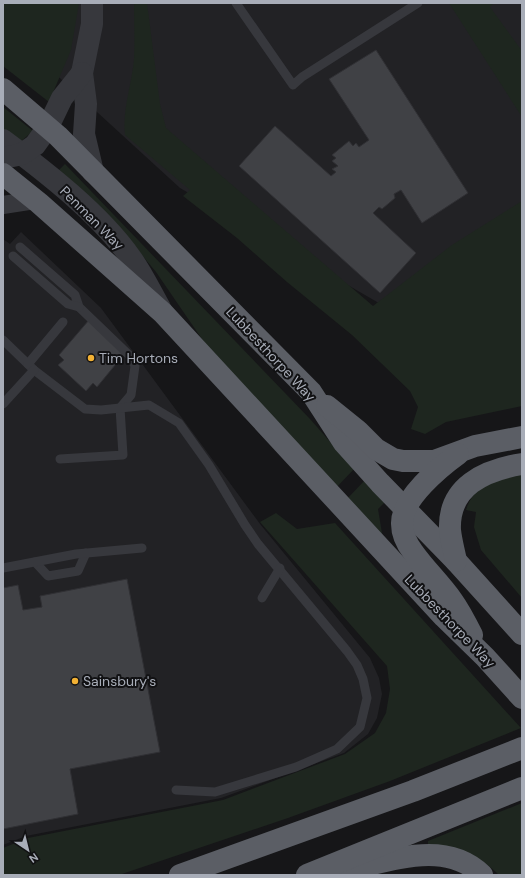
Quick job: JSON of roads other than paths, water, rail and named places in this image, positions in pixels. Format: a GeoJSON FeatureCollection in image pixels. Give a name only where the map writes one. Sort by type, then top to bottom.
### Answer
{"type":"FeatureCollection","features":[{"type":"Feature","properties":{"kind":"highway","name":"Lubbesthorpe Way"},"geometry":{"type":"LineString","coordinates":[[3,89],[48,127],[311,392],[344,443],[456,561],[522,634]]}},
{"type":"Feature","properties":{"kind":"highway","name":"Lubbesthorpe Way"},"geometry":{"type":"LineString","coordinates":[[3,174],[36,200],[163,313],[444,617],[485,657],[522,698]]}},
{"type":"Feature","properties":{"kind":"highway"},"geometry":{"type":"LineString","coordinates":[[311,392],[358,431],[376,449],[393,459],[417,462],[434,461],[458,454],[475,446],[522,437]]}},
{"type":"Feature","properties":{"kind":"highway"},"geometry":{"type":"LineString","coordinates":[[458,454],[442,466],[415,494],[406,508],[402,523],[404,536],[413,552],[452,600],[485,657]]}},
{"type":"Feature","properties":{"kind":"highway"},"geometry":{"type":"LineString","coordinates":[[456,561],[451,525],[453,510],[461,492],[483,474],[522,464]]}},
{"type":"Feature","properties":{"kind":"highway"},"geometry":{"type":"LineString","coordinates":[[180,875],[413,791],[522,748]]}},
{"type":"Feature","properties":{"kind":"highway"},"geometry":{"type":"LineString","coordinates":[[307,875],[522,788]]}},
{"type":"Feature","properties":{"kind":"highway"},"geometry":{"type":"LineString","coordinates":[[325,875],[419,855],[443,854],[464,861],[482,875]]}},
{"type":"Feature","properties":{"kind":"street"},"geometry":{"type":"LineString","coordinates":[[92,3],[92,24],[82,73],[86,104],[84,134],[93,172]]}},
{"type":"Feature","properties":{"kind":"street"},"geometry":{"type":"LineString","coordinates":[[12,156],[34,145],[48,127],[62,98],[82,73]]}},
{"type":"Feature","properties":{"kind":"street","name":"Penman Way"},"geometry":{"type":"LineString","coordinates":[[3,140],[12,156],[87,210],[108,230],[132,258],[163,313]]}},
{"type":"Feature","properties":{"kind":"street"},"geometry":{"type":"LineString","coordinates":[[3,205],[36,200]]}},
{"type":"Feature","properties":{"kind":"lane"},"geometry":{"type":"LineString","coordinates":[[236,3],[293,85],[302,77],[418,3]]}},
{"type":"Feature","properties":{"kind":"lane"},"geometry":{"type":"LineString","coordinates":[[20,247],[75,295],[79,307],[130,356],[135,366],[131,395],[120,408],[123,455],[60,459]]}},
{"type":"Feature","properties":{"kind":"lane"},"geometry":{"type":"LineString","coordinates":[[13,256],[68,304],[79,307]]}},
{"type":"Feature","properties":{"kind":"lane"},"geometry":{"type":"LineString","coordinates":[[3,404],[63,322]]}},
{"type":"Feature","properties":{"kind":"lane"},"geometry":{"type":"LineString","coordinates":[[3,340],[31,367],[85,409],[149,405],[179,423],[209,465],[245,526],[357,665],[363,679],[367,698],[360,727],[337,749],[296,767],[215,792],[176,790]]}},
{"type":"Feature","properties":{"kind":"lane"},"geometry":{"type":"LineString","coordinates":[[3,568],[86,554],[142,548]]}},
{"type":"Feature","properties":{"kind":"lane"},"geometry":{"type":"LineString","coordinates":[[34,562],[48,576],[78,571],[86,554]]}},
{"type":"Feature","properties":{"kind":"lane"},"geometry":{"type":"LineString","coordinates":[[262,598],[280,568]]}},
{"type":"Feature","properties":{"kind":"place","name":"Tim Hortons"},"geometry":{"type":"Point","coordinates":[91,358]}},
{"type":"Feature","properties":{"kind":"place","name":"Sainsbury's"},"geometry":{"type":"Point","coordinates":[75,681]}}]}
